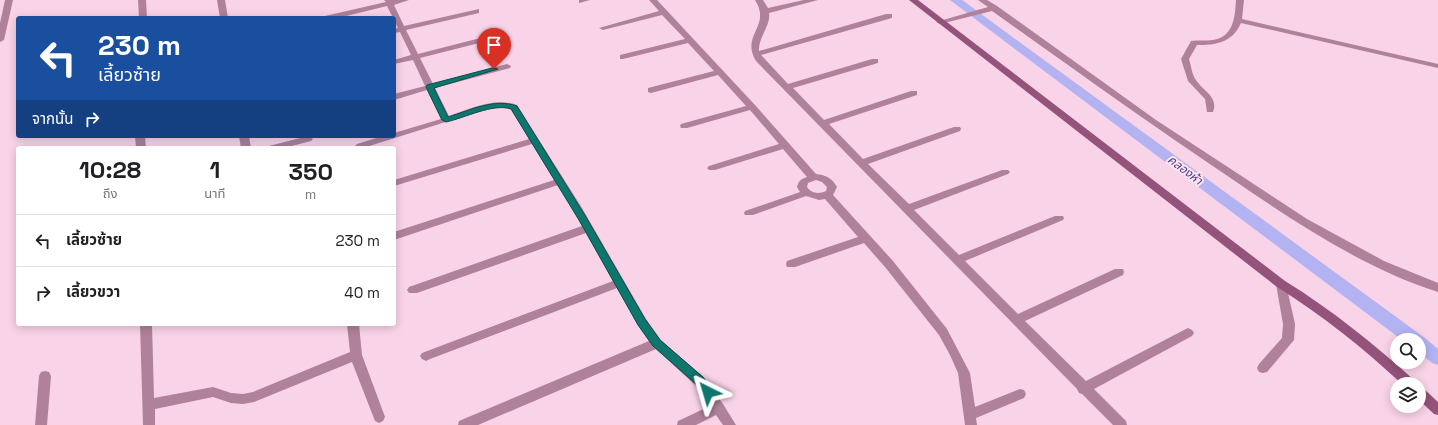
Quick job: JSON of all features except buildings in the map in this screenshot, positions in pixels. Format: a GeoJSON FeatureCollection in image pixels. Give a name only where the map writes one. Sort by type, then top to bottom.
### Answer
{"type":"FeatureCollection","features":[{"type":"Feature","properties":{"kind":"street"},"geometry":{"type":"LineString","coordinates":[[0,40],[9,0]]}},
{"type":"Feature","properties":{"kind":"street"},"geometry":{"type":"LineString","coordinates":[[142,0],[143,16]]}},
{"type":"Feature","properties":{"kind":"street"},"geometry":{"type":"LineString","coordinates":[[222,0],[224,16]]}},
{"type":"Feature","properties":{"kind":"street"},"geometry":{"type":"LineString","coordinates":[[336,16],[389,2],[405,0]]}},
{"type":"Feature","properties":{"kind":"street"},"geometry":{"type":"LineString","coordinates":[[653,0],[752,107],[813,177]]}},
{"type":"Feature","properties":{"kind":"street"},"geometry":{"type":"LineString","coordinates":[[759,0],[766,11],[766,17],[754,41],[756,54],[769,70],[823,123],[1083,389],[1121,425]]}},
{"type":"Feature","properties":{"kind":"street"},"geometry":{"type":"LineString","coordinates":[[766,11],[814,0]]}},
{"type":"Feature","properties":{"kind":"street"},"geometry":{"type":"LineString","coordinates":[[914,0],[1281,284],[1310,301],[1336,320],[1402,377]]}},
{"type":"Feature","properties":{"kind":"street"},"geometry":{"type":"LineString","coordinates":[[982,0],[990,9],[1153,122],[1303,222],[1380,264],[1438,288]]}},
{"type":"Feature","properties":{"kind":"street"},"geometry":{"type":"LineString","coordinates":[[1210,110],[1209,98],[1192,81],[1185,59],[1194,43],[1221,41],[1229,37],[1235,29],[1238,20],[1240,0]]}},
{"type":"Feature","properties":{"kind":"street"},"geometry":{"type":"LineString","coordinates":[[389,2],[394,16]]}},
{"type":"Feature","properties":{"kind":"street"},"geometry":{"type":"LineString","coordinates":[[943,21],[990,9]]}},
{"type":"Feature","properties":{"kind":"street"},"geometry":{"type":"LineString","coordinates":[[446,120],[415,57],[398,30],[476,11]]}},
{"type":"Feature","properties":{"kind":"street"},"geometry":{"type":"LineString","coordinates":[[603,28],[664,12]]}},
{"type":"Feature","properties":{"kind":"street"},"geometry":{"type":"LineString","coordinates":[[756,54],[889,16]]}},
{"type":"Feature","properties":{"kind":"street"},"geometry":{"type":"LineString","coordinates":[[1238,20],[1438,66]]}},
{"type":"Feature","properties":{"kind":"street"},"geometry":{"type":"LineString","coordinates":[[396,62],[492,37]]}},
{"type":"Feature","properties":{"kind":"street"},"geometry":{"type":"LineString","coordinates":[[623,58],[690,40]]}},
{"type":"Feature","properties":{"kind":"street"},"geometry":{"type":"LineString","coordinates":[[788,88],[874,61]]}},
{"type":"Feature","properties":{"kind":"street"},"geometry":{"type":"LineString","coordinates":[[396,96],[507,66]]}},
{"type":"Feature","properties":{"kind":"street"},"geometry":{"type":"LineString","coordinates":[[651,90],[720,72]]}},
{"type":"Feature","properties":{"kind":"street"},"geometry":{"type":"LineString","coordinates":[[823,123],[914,93]]}},
{"type":"Feature","properties":{"kind":"street"},"geometry":{"type":"LineString","coordinates":[[396,135],[495,105],[511,105],[514,107],[588,228],[618,283],[657,343],[700,381],[730,425]]}},
{"type":"Feature","properties":{"kind":"street"},"geometry":{"type":"LineString","coordinates":[[684,126],[752,107]]}},
{"type":"Feature","properties":{"kind":"street"},"geometry":{"type":"LineString","coordinates":[[861,163],[957,129]]}},
{"type":"Feature","properties":{"kind":"street"},"geometry":{"type":"LineString","coordinates":[[360,146],[386,138]]}},
{"type":"Feature","properties":{"kind":"street"},"geometry":{"type":"LineString","coordinates":[[280,146],[308,139]]}},
{"type":"Feature","properties":{"kind":"street"},"geometry":{"type":"LineString","coordinates":[[396,182],[534,140]]}},
{"type":"Feature","properties":{"kind":"street"},"geometry":{"type":"LineString","coordinates":[[712,168],[785,145]]}},
{"type":"Feature","properties":{"kind":"street"},"geometry":{"type":"LineString","coordinates":[[907,209],[1005,172]]}},
{"type":"Feature","properties":{"kind":"street"},"geometry":{"type":"LineString","coordinates":[[749,213],[806,193],[819,197],[827,195],[832,190],[831,184],[825,179],[813,177],[807,179],[802,184],[806,193]]}},
{"type":"Feature","properties":{"kind":"street"},"geometry":{"type":"LineString","coordinates":[[396,235],[560,181]]}},
{"type":"Feature","properties":{"kind":"street"},"geometry":{"type":"LineString","coordinates":[[827,195],[889,264],[946,338],[964,373],[971,420],[1020,394]]}},
{"type":"Feature","properties":{"kind":"street"},"geometry":{"type":"LineString","coordinates":[[957,260],[1059,218]]}},
{"type":"Feature","properties":{"kind":"street"},"geometry":{"type":"LineString","coordinates":[[413,290],[588,228]]}},
{"type":"Feature","properties":{"kind":"street"},"geometry":{"type":"LineString","coordinates":[[791,264],[866,238]]}},
{"type":"Feature","properties":{"kind":"street"},"geometry":{"type":"LineString","coordinates":[[1016,320],[1119,272]]}},
{"type":"Feature","properties":{"kind":"street"},"geometry":{"type":"LineString","coordinates":[[426,356],[618,283]]}},
{"type":"Feature","properties":{"kind":"street"},"geometry":{"type":"LineString","coordinates":[[1263,368],[1288,340],[1289,324],[1281,284]]}},
{"type":"Feature","properties":{"kind":"street"},"geometry":{"type":"LineString","coordinates":[[146,326],[149,425]]}},
{"type":"Feature","properties":{"kind":"street"},"geometry":{"type":"LineString","coordinates":[[353,326],[356,355],[379,417]]}},
{"type":"Feature","properties":{"kind":"street"},"geometry":{"type":"LineString","coordinates":[[1083,389],[1188,333]]}},
{"type":"Feature","properties":{"kind":"street"},"geometry":{"type":"LineString","coordinates":[[464,425],[657,343]]}},
{"type":"Feature","properties":{"kind":"street"},"geometry":{"type":"LineString","coordinates":[[149,405],[212,392],[231,398],[243,399],[254,397],[356,355]]}},
{"type":"Feature","properties":{"kind":"street"},"geometry":{"type":"LineString","coordinates":[[40,425],[45,376]]}},
{"type":"Feature","properties":{"kind":"street"},"geometry":{"type":"LineString","coordinates":[[1426,399],[1438,410]]}},
{"type":"Feature","properties":{"kind":"street"},"geometry":{"type":"LineString","coordinates":[[683,425],[719,408]]}},
{"type":"Feature","properties":{"kind":"waterway","name":"คลองห้า"},"geometry":{"type":"LineString","coordinates":[[955,0],[1405,333]]}},
{"type":"Feature","properties":{"kind":"waterway","name":"คลองห้า"},"geometry":{"type":"LineString","coordinates":[[1426,349],[1438,358]]}},
{"type":"Feature","properties":{"kind":"route"},"geometry":{"type":"LineString","coordinates":[[494,69],[430,87],[446,120],[500,104],[511,105],[514,107],[583,219],[618,283],[642,322],[657,343],[700,381],[708,392]]}}]}
